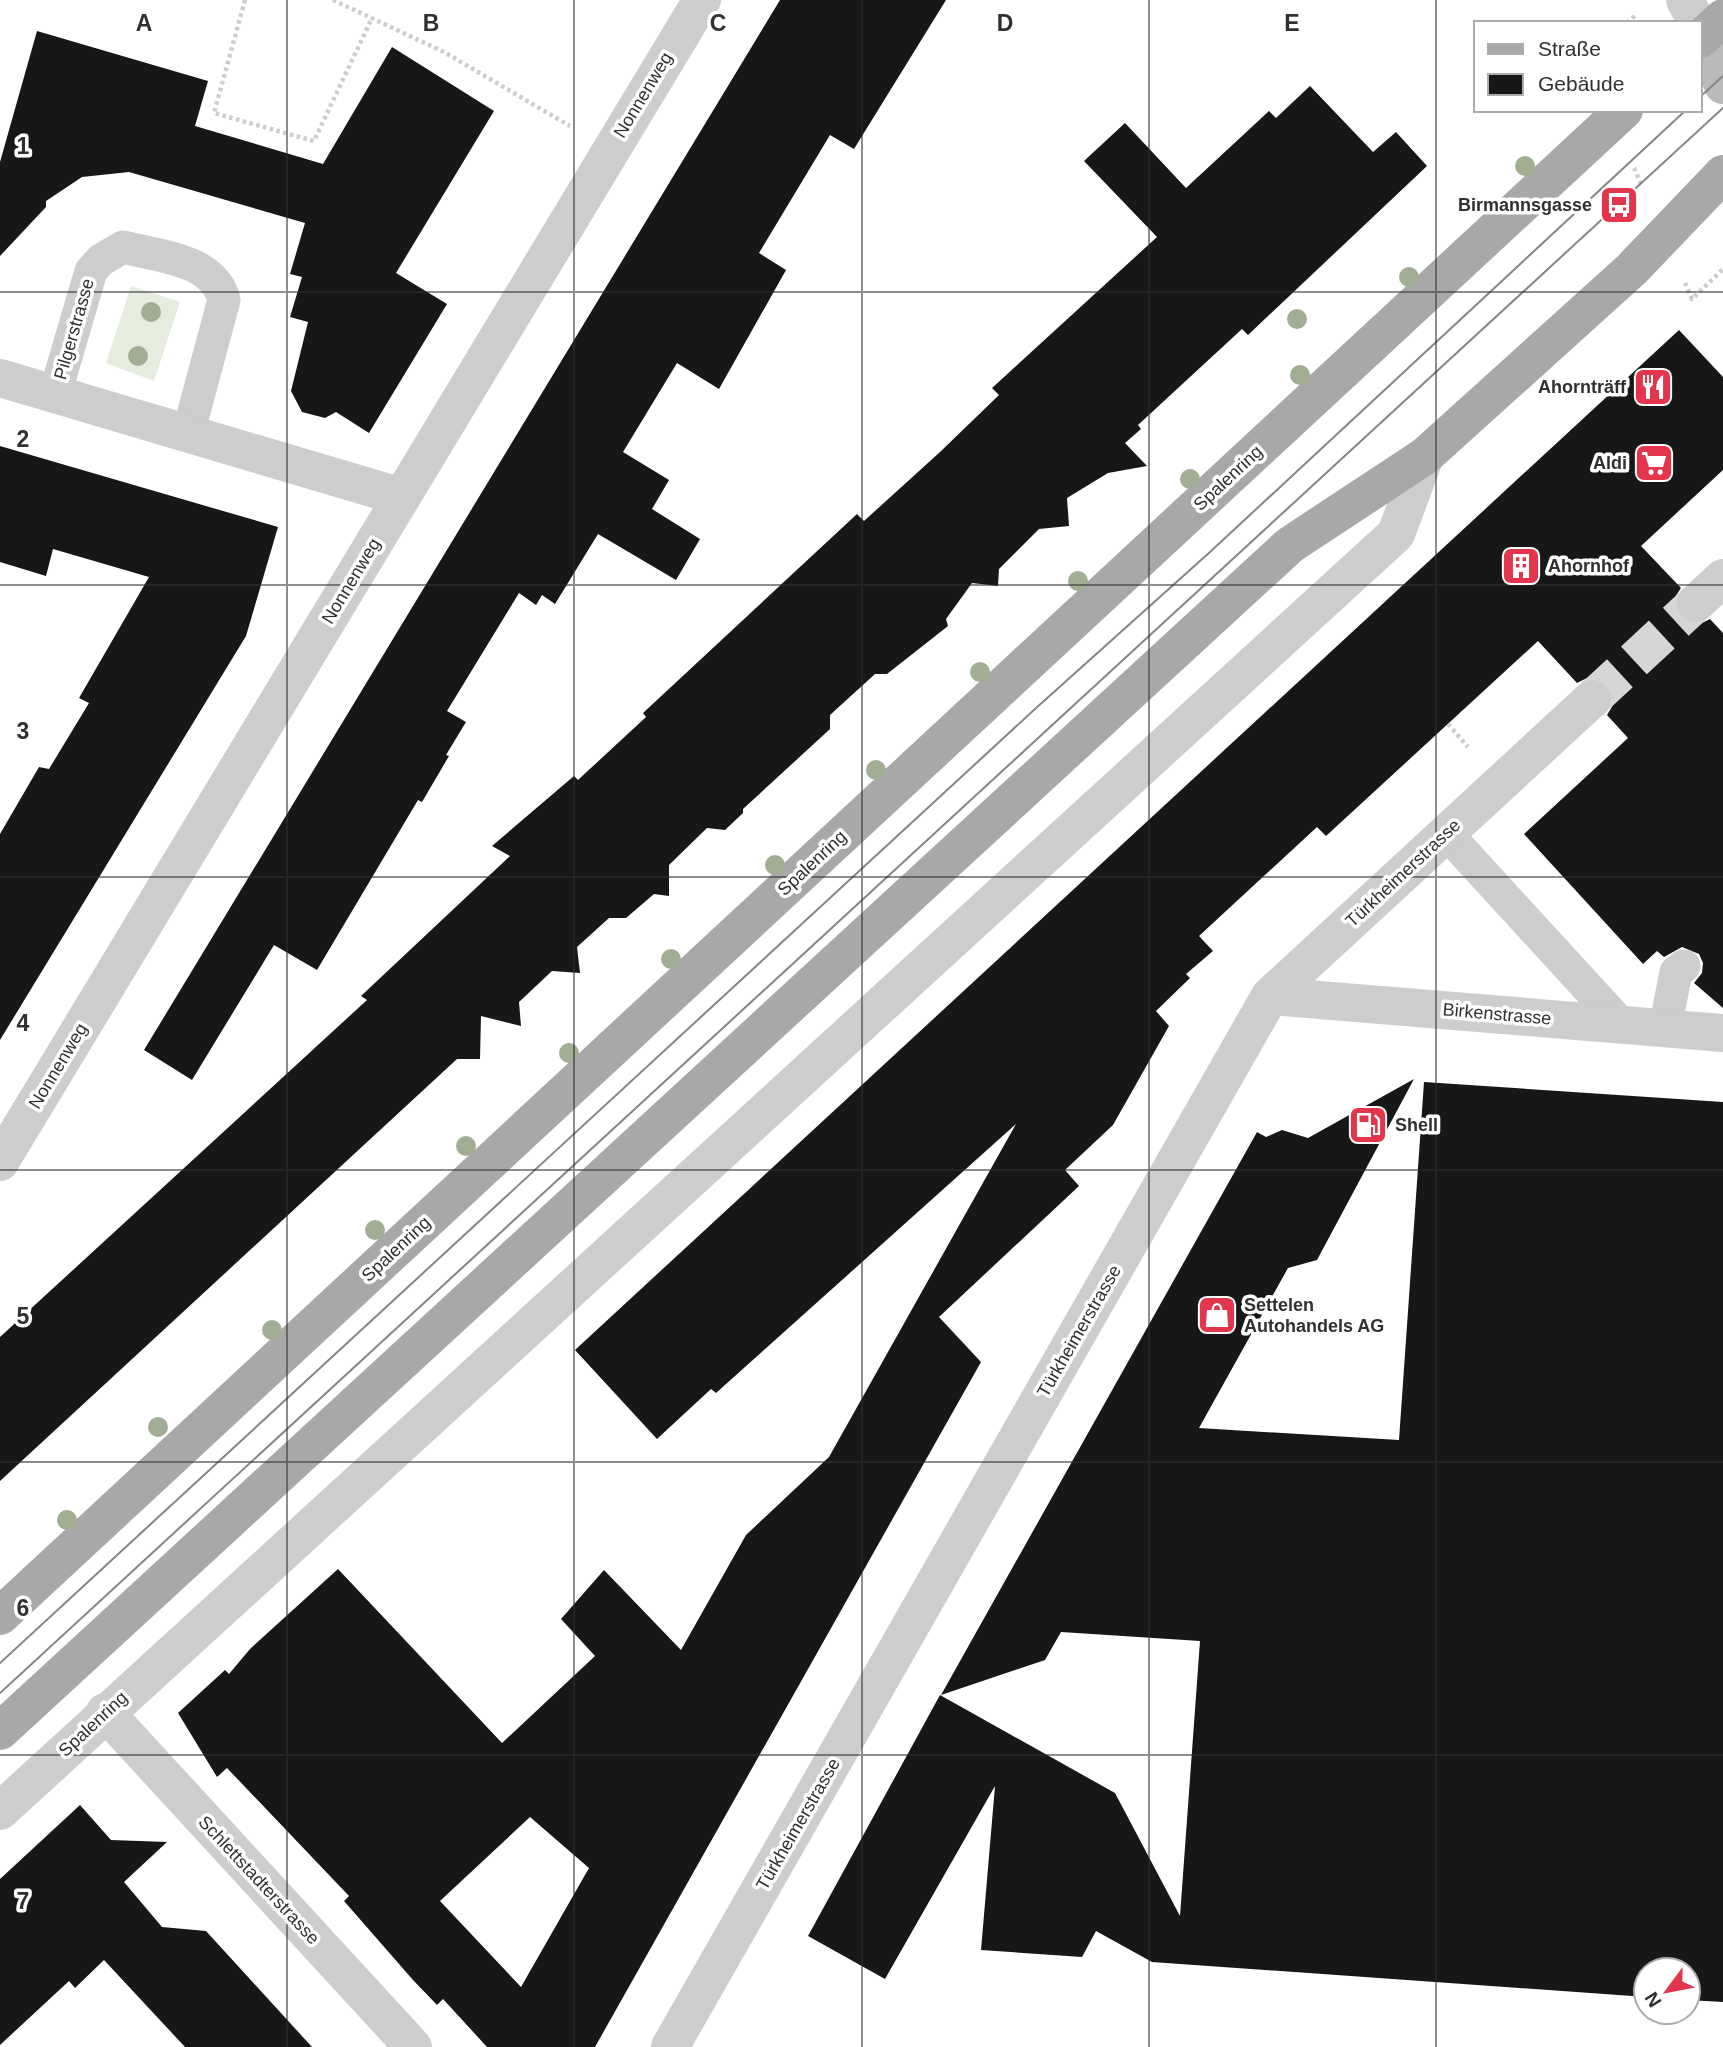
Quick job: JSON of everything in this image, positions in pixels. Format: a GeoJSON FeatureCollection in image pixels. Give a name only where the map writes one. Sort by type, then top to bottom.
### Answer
{"type":"FeatureCollection","features":[{"type":"Feature","properties":{"kind":"main road"},"geometry":{"type":"LineString","coordinates":[[1705,29],[1723,85]]}},
{"type":"Feature","properties":{"kind":"main road","name":"Spalenring"},"geometry":{"type":"LineString","coordinates":[[0,1616],[1622,112]]}},
{"type":"Feature","properties":{"kind":"main road","name":"Spalenring"},"geometry":{"type":"LineString","coordinates":[[0,1731],[1290,545],[1425,456],[1632,270],[1723,174]]}},
{"type":"Feature","properties":{"kind":"street","name":"Nonnenweg"},"geometry":{"type":"LineString","coordinates":[[0,1162],[702,0]]}},
{"type":"Feature","properties":{"kind":"street"},"geometry":{"type":"LineString","coordinates":[[1685,0],[1699,21]]}},
{"type":"Feature","properties":{"kind":"street","name":"Pilgerstrasse"},"geometry":{"type":"LineString","coordinates":[[0,378],[402,497]]}},
{"type":"Feature","properties":{"kind":"street","name":"Spalenring"},"geometry":{"type":"LineString","coordinates":[[0,1811],[105,1712],[1396,534],[1425,456]]}},
{"type":"Feature","properties":{"kind":"street"},"geometry":{"type":"LineString","coordinates":[[1696,603],[1723,578]]}},
{"type":"Feature","properties":{"kind":"street","name":"Türkheimerstrasse"},"geometry":{"type":"LineString","coordinates":[[670,2047],[1270,996],[1592,699]]}},
{"type":"Feature","properties":{"kind":"street","name":"Birkenstrasse"},"geometry":{"type":"LineString","coordinates":[[1270,996],[1723,1033]]}},
{"type":"Feature","properties":{"kind":"street","name":"Schlettstadterstrasse"},"geometry":{"type":"LineString","coordinates":[[105,1712],[413,2047]]}},
{"type":"Feature","properties":{"kind":"lane","name":"Pilgerstrasse"},"geometry":{"type":"LineString","coordinates":[[55,394],[87,282],[101,260],[123,247],[201,268],[221,288],[224,300],[188,434]]}},
{"type":"Feature","properties":{"kind":"lane"},"geometry":{"type":"LineString","coordinates":[[1446,833],[1621,1024]]}},
{"type":"Feature","properties":{"kind":"lane"},"geometry":{"type":"LineString","coordinates":[[1665,1029],[1676,972],[1684,966]]}},
{"type":"Feature","properties":{"kind":"path"},"geometry":{"type":"LineString","coordinates":[[245,0],[214,113],[314,141],[372,18]]}},
{"type":"Feature","properties":{"kind":"path"},"geometry":{"type":"LineString","coordinates":[[333,0],[444,52],[530,104]]}},
{"type":"Feature","properties":{"kind":"path"},"geometry":{"type":"LineString","coordinates":[[1692,299],[1723,269]]}},
{"type":"Feature","properties":{"kind":"green space"},"geometry":{"type":"Polygon","coordinates":[[[131,286],[180,302],[154,381],[106,363],[131,286]]]}},
{"type":"Feature","properties":{"kind":"building"},"geometry":{"type":"Polygon","coordinates":[[[780,0],[946,0],[854,149],[830,135],[759,253],[786,270],[719,389],[677,363],[623,452],[669,480],[652,509],[700,539],[676,580],[598,534],[555,604],[542,595],[536,605],[519,593],[447,711],[466,722],[446,755],[449,756],[422,802],[418,800],[317,970],[274,945],[192,1080],[144,1050],[780,0]]]}},
{"type":"Feature","properties":{"kind":"building"},"geometry":{"type":"Polygon","coordinates":[[[37,31],[208,81],[195,126],[323,164],[392,47],[494,111],[396,273],[447,304],[369,433],[336,412],[325,418],[302,412],[291,391],[308,322],[290,317],[302,277],[290,274],[305,223],[129,172],[82,177],[46,201],[46,207],[0,256],[0,162],[37,31]]]}},
{"type":"Feature","properties":{"kind":"building"},"geometry":{"type":"Polygon","coordinates":[[[1310,86],[1373,152],[1396,132],[1427,166],[1248,335],[1242,329],[1138,425],[1141,429],[1125,443],[1147,466],[1108,473],[1067,498],[1069,526],[1039,529],[999,569],[998,586],[972,583],[946,619],[948,626],[887,674],[875,674],[830,715],[830,729],[743,809],[743,813],[725,830],[707,828],[669,865],[669,896],[654,894],[626,918],[609,918],[577,947],[580,973],[552,971],[519,1002],[521,1026],[481,1016],[480,1059],[457,1059],[0,1481],[0,1337],[367,1000],[361,996],[510,856],[492,846],[574,776],[578,780],[646,717],[643,713],[857,514],[864,521],[940,452],[999,395],[992,388],[1157,237],[1084,161],[1125,123],[1186,188],[1269,111],[1276,118],[1310,86]]]}},
{"type":"Feature","properties":{"kind":"building"},"geometry":{"type":"Polygon","coordinates":[[[1679,330],[1723,377],[1723,470],[1641,546],[1681,588],[1675,597],[1675,607],[1680,618],[1690,624],[1700,624],[1710,619],[1723,633],[1723,1008],[1694,983],[1702,973],[1703,963],[1699,954],[1682,947],[1664,957],[1657,951],[1643,964],[1524,834],[1628,738],[1607,715],[1613,705],[1613,695],[1608,685],[1598,678],[1587,678],[1577,683],[1538,641],[1326,836],[1317,827],[1199,936],[1213,951],[1186,974],[1190,978],[1156,1011],[1169,1026],[1113,1125],[1065,1170],[1079,1186],[939,1317],[981,1362],[595,2047],[487,2047],[443,1999],[437,2005],[413,1980],[344,1901],[349,1896],[227,1768],[217,1777],[178,1713],[225,1670],[229,1674],[250,1649],[338,1569],[502,1743],[595,1656],[561,1619],[604,1570],[681,1650],[746,1535],[829,1457],[1016,1124],[716,1393],[711,1389],[657,1439],[575,1350],[1679,330]],[[530,1817],[440,1901],[521,1987],[589,1868],[530,1817]]]}},
{"type":"Feature","properties":{"kind":"building"},"geometry":{"type":"Polygon","coordinates":[[[0,446],[278,527],[246,636],[0,1040],[0,834],[39,767],[49,769],[89,703],[79,698],[149,577],[53,549],[46,576],[0,562],[0,446]]]}},
{"type":"Feature","properties":{"kind":"building"},"geometry":{"type":"Polygon","coordinates":[[[1414,1079],[1317,1260],[1288,1268],[1199,1428],[1399,1440],[1424,1082],[1723,1102],[1723,2002],[1702,2001],[1702,1956],[1632,1956],[1632,1996],[1152,1962],[1096,1931],[1082,1957],[981,1950],[995,1786],[885,1979],[808,1936],[940,1695],[1115,1793],[1180,1916],[1200,1641],[1061,1632],[1045,1660],[941,1695],[1257,1132],[1266,1137],[1282,1130],[1308,1138],[1414,1079]]]}},
{"type":"Feature","properties":{"kind":"building"},"geometry":{"type":"Polygon","coordinates":[[[80,1805],[111,1840],[167,1842],[124,1882],[162,1927],[206,1931],[312,2047],[185,2047],[104,1960],[75,1988],[69,1981],[0,2045],[0,1879],[80,1805]]]}},
{"type":"Feature","properties":{"kind":"tunnel"},"geometry":{"type":"LineString","coordinates":[[1592,699],[1696,603]]}},
{"type":"Feature","properties":{"kind":"tram line"},"geometry":{"type":"LineString","coordinates":[[1702,95],[1723,76]]}},
{"type":"Feature","properties":{"kind":"tram line"},"geometry":{"type":"LineString","coordinates":[[0,1693],[1723,108]]}},
{"type":"Feature","properties":{"kind":"tram line"},"geometry":{"type":"LineString","coordinates":[[0,1663],[1035,709],[1210,552],[1684,112]]}},
{"type":"Feature","properties":{"kind":"place","name":"Birmannsgasse"},"geometry":{"type":"Point","coordinates":[1619,205]}},
{"type":"Feature","properties":{"kind":"place","name":"Ahornträff"},"geometry":{"type":"Point","coordinates":[1653,387]}},
{"type":"Feature","properties":{"kind":"place","name":"Aldi"},"geometry":{"type":"Point","coordinates":[1654,463]}},
{"type":"Feature","properties":{"kind":"place","name":"Ahornhof"},"geometry":{"type":"Point","coordinates":[1521,566]}},
{"type":"Feature","properties":{"kind":"place","name":"Shell"},"geometry":{"type":"Point","coordinates":[1368,1125]}},
{"type":"Feature","properties":{"kind":"place","name":"Settelen Autohandels AG"},"geometry":{"type":"Point","coordinates":[1217,1315]}}]}
